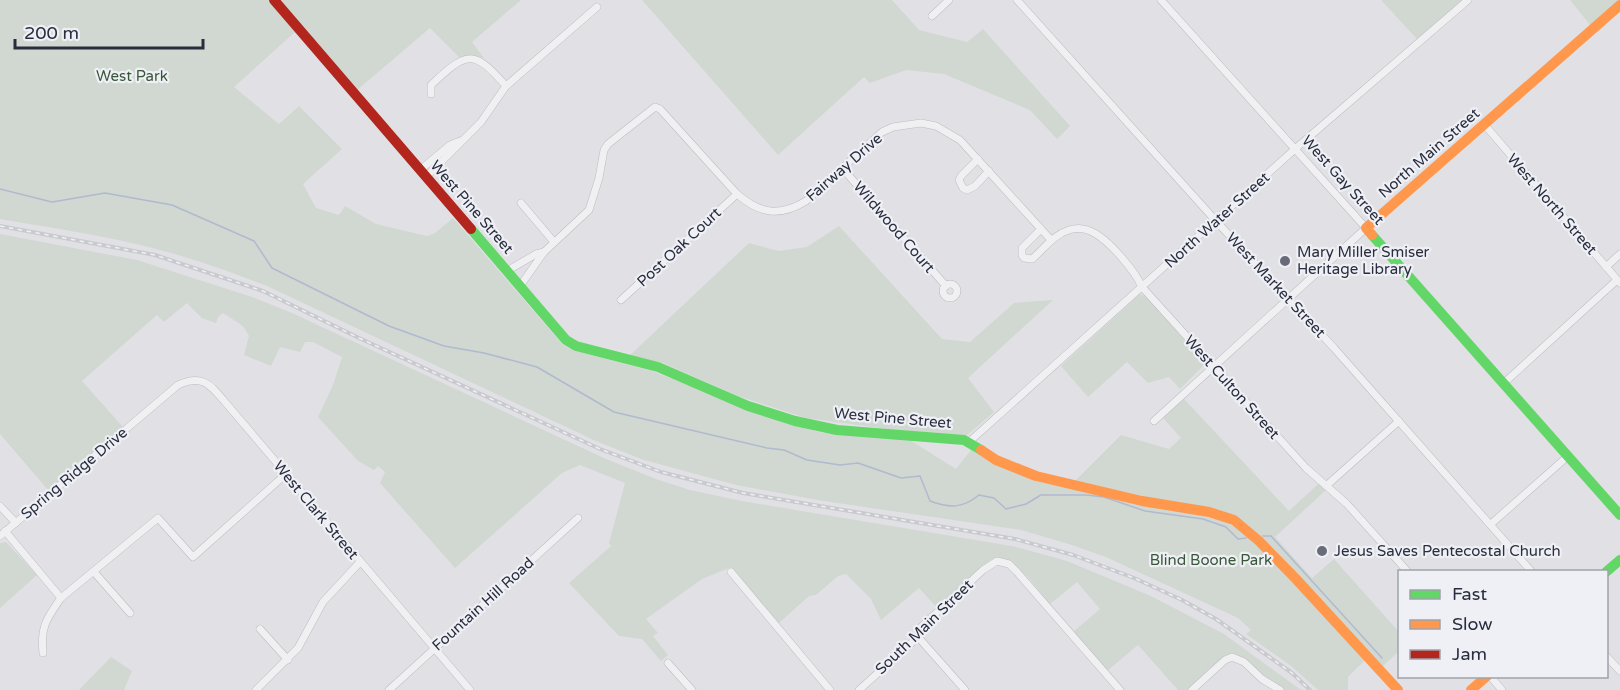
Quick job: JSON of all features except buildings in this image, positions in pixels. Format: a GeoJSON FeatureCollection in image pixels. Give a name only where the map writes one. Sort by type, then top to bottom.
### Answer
{"type":"FeatureCollection","features":[{"type":"Feature","properties":{"kind":"street","name":"West Pine Street"},"geometry":{"type":"LineString","coordinates":[[274,0],[566,340],[576,346],[658,367],[748,406],[795,421],[837,429],[945,437],[969,442],[1004,464],[1037,476],[1142,501],[1209,512],[1234,520],[1259,541],[1296,579],[1398,690]]}},
{"type":"Feature","properties":{"kind":"street"},"geometry":{"type":"LineString","coordinates":[[932,16],[949,0]]}},
{"type":"Feature","properties":{"kind":"street","name":"West Market Street"},"geometry":{"type":"LineString","coordinates":[[1017,0],[1399,421],[1530,570]]}},
{"type":"Feature","properties":{"kind":"street","name":"West Gay Street"},"geometry":{"type":"LineString","coordinates":[[1161,0],[1620,515]]}},
{"type":"Feature","properties":{"kind":"street","name":"North Water Street"},"geometry":{"type":"LineString","coordinates":[[969,442],[1295,150],[1468,0]]}},
{"type":"Feature","properties":{"kind":"street","name":"North Main Street"},"geometry":{"type":"LineString","coordinates":[[1154,421],[1366,228],[1620,5]]}},
{"type":"Feature","properties":{"kind":"street"},"geometry":{"type":"LineString","coordinates":[[423,173],[450,145],[460,141],[481,122],[506,86],[597,7]]}},
{"type":"Feature","properties":{"kind":"street"},"geometry":{"type":"LineString","coordinates":[[431,94],[431,85],[450,67],[470,58],[490,68],[506,86]]}},
{"type":"Feature","properties":{"kind":"street","name":"Fairway Drive"},"geometry":{"type":"LineString","coordinates":[[554,242],[589,210],[599,178],[604,150],[608,144],[655,106],[737,194],[748,204],[762,210],[784,210],[806,201],[882,132],[893,127],[921,123],[936,126],[960,140],[1051,240]]}},
{"type":"Feature","properties":{"kind":"street","name":"West North Street"},"geometry":{"type":"LineString","coordinates":[[1484,124],[1619,282]]}},
{"type":"Feature","properties":{"kind":"street"},"geometry":{"type":"LineString","coordinates":[[978,159],[961,176],[959,180],[963,188],[967,190],[972,188],[988,171]]}},
{"type":"Feature","properties":{"kind":"street","name":"Wildwood Court"},"geometry":{"type":"LineString","coordinates":[[843,169],[946,286]]}},
{"type":"Feature","properties":{"kind":"street","name":"Post Oak Court"},"geometry":{"type":"LineString","coordinates":[[621,300],[737,194]]}},
{"type":"Feature","properties":{"kind":"street"},"geometry":{"type":"LineString","coordinates":[[520,286],[543,252],[554,242],[521,203]]}},
{"type":"Feature","properties":{"kind":"street","name":"West Culton Street"},"geometry":{"type":"LineString","coordinates":[[1041,229],[1022,248],[1024,258],[1032,259],[1051,240],[1067,230],[1078,228],[1095,233],[1106,242],[1138,279],[1142,287],[1306,468],[1347,504],[1406,570]]}},
{"type":"Feature","properties":{"kind":"street"},"geometry":{"type":"LineString","coordinates":[[507,271],[543,252]]}},
{"type":"Feature","properties":{"kind":"street"},"geometry":{"type":"LineString","coordinates":[[1606,267],[1620,254]]}},
{"type":"Feature","properties":{"kind":"street"},"geometry":{"type":"LineString","coordinates":[[1504,383],[1619,282]]}},
{"type":"Feature","properties":{"kind":"street","name":"West Clark Street"},"geometry":{"type":"LineString","coordinates":[[148,410],[178,385],[191,380],[203,381],[214,390],[470,690]]}},
{"type":"Feature","properties":{"kind":"street","name":"Spring Ridge Drive"},"geometry":{"type":"LineString","coordinates":[[3,534],[148,410]]}},
{"type":"Feature","properties":{"kind":"street"},"geometry":{"type":"LineString","coordinates":[[1326,486],[1399,421]]}},
{"type":"Feature","properties":{"kind":"street"},"geometry":{"type":"LineString","coordinates":[[1491,524],[1568,456]]}},
{"type":"Feature","properties":{"kind":"street"},"geometry":{"type":"LineString","coordinates":[[43,653],[41,637],[46,618],[61,598],[158,518],[193,557],[286,474]]}},
{"type":"Feature","properties":{"kind":"street"},"geometry":{"type":"LineString","coordinates":[[0,506],[16,523]]}},
{"type":"Feature","properties":{"kind":"street","name":"Fountain Hill Road"},"geometry":{"type":"LineString","coordinates":[[389,690],[578,518]]}},
{"type":"Feature","properties":{"kind":"street"},"geometry":{"type":"LineString","coordinates":[[3,534],[61,598]]}},
{"type":"Feature","properties":{"kind":"street"},"geometry":{"type":"LineString","coordinates":[[1608,570],[1620,560]]}},
{"type":"Feature","properties":{"kind":"street","name":"South Main Street"},"geometry":{"type":"LineString","coordinates":[[859,690],[918,637],[919,629],[983,570],[997,561],[1009,564],[1044,601],[1120,690]]}},
{"type":"Feature","properties":{"kind":"street"},"geometry":{"type":"LineString","coordinates":[[256,690],[298,648],[323,602],[360,562]]}},
{"type":"Feature","properties":{"kind":"street"},"geometry":{"type":"LineString","coordinates":[[94,572],[130,613]]}},
{"type":"Feature","properties":{"kind":"street"},"geometry":{"type":"LineString","coordinates":[[731,573],[830,690]]}},
{"type":"Feature","properties":{"kind":"street"},"geometry":{"type":"LineString","coordinates":[[260,629],[288,660]]}},
{"type":"Feature","properties":{"kind":"street"},"geometry":{"type":"LineString","coordinates":[[918,637],[965,690]]}},
{"type":"Feature","properties":{"kind":"street"},"geometry":{"type":"LineString","coordinates":[[1192,690],[1225,660],[1232,657],[1244,662],[1262,679],[1280,690]]}},
{"type":"Feature","properties":{"kind":"street"},"geometry":{"type":"LineString","coordinates":[[1608,658],[1620,671]]}},
{"type":"Feature","properties":{"kind":"street"},"geometry":{"type":"LineString","coordinates":[[668,663],[692,690]]}},
{"type":"Feature","properties":{"kind":"street"},"geometry":{"type":"LineString","coordinates":[[1471,690],[1486,678]]}},
{"type":"Feature","properties":{"kind":"street"},"geometry":{"type":"LineString","coordinates":[[1491,678],[1502,690]]}},
{"type":"Feature","properties":{"kind":"green space"},"geometry":{"type":"Polygon","coordinates":[[[0,0],[268,0],[295,32],[234,87],[279,124],[299,106],[342,149],[303,184],[316,208],[339,215],[345,206],[376,224],[427,236],[435,233],[453,218],[563,345],[572,350],[652,371],[795,426],[824,433],[910,440],[956,469],[971,450],[995,465],[1040,482],[1230,523],[1273,561],[1365,660],[1348,677],[1348,690],[1318,690],[1291,666],[1246,634],[1251,630],[1238,618],[1108,558],[1072,545],[1021,530],[817,500],[736,485],[644,460],[598,442],[251,280],[156,249],[88,234],[0,219],[0,0]]]}},
{"type":"Feature","properties":{"kind":"green space"},"geometry":{"type":"Polygon","coordinates":[[[278,0],[521,0],[472,42],[484,58],[459,57],[430,28],[356,91],[278,0]]]}},
{"type":"Feature","properties":{"kind":"green space"},"geometry":{"type":"Polygon","coordinates":[[[642,0],[892,0],[919,30],[967,42],[983,29],[1070,126],[1057,139],[1030,110],[944,74],[906,70],[870,83],[864,77],[778,155],[642,0]]]}},
{"type":"Feature","properties":{"kind":"green space"},"geometry":{"type":"Polygon","coordinates":[[[1381,0],[1462,0],[1417,39],[1381,0]]]}},
{"type":"Feature","properties":{"kind":"green space"},"geometry":{"type":"Polygon","coordinates":[[[1570,0],[1619,0],[1591,26],[1570,0]]]}},
{"type":"Feature","properties":{"kind":"green space"},"geometry":{"type":"Polygon","coordinates":[[[839,226],[942,339],[970,342],[1014,303],[1053,300],[968,378],[994,412],[966,436],[806,418],[738,396],[663,363],[629,356],[749,243],[779,251],[807,247],[839,226]]]}},
{"type":"Feature","properties":{"kind":"green space"},"geometry":{"type":"Polygon","coordinates":[[[0,234],[137,260],[252,297],[292,313],[606,459],[690,490],[742,501],[1012,546],[1067,561],[1151,596],[1224,634],[1301,690],[1284,690],[1238,656],[1231,656],[1217,663],[1188,690],[1178,690],[1138,645],[1106,672],[1073,632],[1100,609],[1077,582],[1050,604],[1016,566],[998,560],[989,561],[938,609],[919,588],[881,620],[871,599],[846,574],[838,576],[816,595],[809,596],[778,624],[736,572],[729,568],[702,579],[646,619],[658,633],[653,636],[668,655],[661,661],[642,639],[619,636],[569,583],[611,546],[609,543],[625,483],[580,465],[562,473],[455,568],[380,483],[385,472],[378,466],[374,470],[358,461],[318,417],[333,385],[342,357],[313,342],[305,342],[300,352],[280,347],[271,366],[244,355],[249,336],[243,326],[223,313],[218,317],[216,323],[202,318],[187,303],[164,322],[157,315],[82,381],[123,427],[48,490],[0,434],[0,234]]]}},
{"type":"Feature","properties":{"kind":"green space"},"geometry":{"type":"Polygon","coordinates":[[[1140,294],[1148,298],[1204,365],[1180,389],[1169,377],[1148,383],[1127,362],[1088,397],[1061,366],[1140,294]]]}},
{"type":"Feature","properties":{"kind":"green space"},"geometry":{"type":"Polygon","coordinates":[[[1184,399],[1289,511],[1318,484],[1326,490],[1275,537],[1312,578],[1334,559],[1398,631],[1398,652],[1383,666],[1255,532],[1169,502],[1075,481],[1121,435],[1169,449],[1181,438],[1163,418],[1184,399]]]}},
{"type":"Feature","properties":{"kind":"green space"},"geometry":{"type":"Polygon","coordinates":[[[6,542],[37,575],[0,608],[0,543],[6,542]]]}},
{"type":"Feature","properties":{"kind":"green space"},"geometry":{"type":"Polygon","coordinates":[[[111,657],[132,671],[124,690],[79,690],[111,657]]]}},
{"type":"Feature","properties":{"kind":"waterway"},"geometry":{"type":"LineString","coordinates":[[0,189],[52,202],[105,193],[172,205],[254,241],[272,268],[389,326],[444,346],[484,353],[537,367],[614,412],[784,450],[807,460],[840,465],[858,463],[901,478],[920,476],[930,501],[937,503],[949,506],[961,505],[979,495],[994,498],[1006,509],[1026,504],[1041,495],[1104,497],[1145,511],[1203,519],[1226,527],[1238,539],[1246,538]]}},
{"type":"Feature","properties":{"kind":"waterway"},"geometry":{"type":"LineString","coordinates":[[1263,536],[1271,536],[1382,658]]}},
{"type":"Feature","properties":{"kind":"railway"},"geometry":{"type":"LineString","coordinates":[[0,226],[155,255],[263,291],[359,338],[600,449],[661,472],[743,493],[1015,539],[1073,555],[1134,578],[1216,619],[1292,673],[1310,690]]}},
{"type":"Feature","properties":{"kind":"traffic: fast"},"geometry":{"type":"LineString","coordinates":[[471,229],[566,340],[576,346],[658,367],[748,406],[795,421],[837,430],[964,440],[981,450]]}},
{"type":"Feature","properties":{"kind":"traffic: fast"},"geometry":{"type":"LineString","coordinates":[[1372,235],[1620,515]]}},
{"type":"Feature","properties":{"kind":"traffic: fast"},"geometry":{"type":"LineString","coordinates":[[1608,570],[1620,560]]}},
{"type":"Feature","properties":{"kind":"traffic: slow"},"geometry":{"type":"LineString","coordinates":[[1372,235],[1366,228],[1620,5]]}},
{"type":"Feature","properties":{"kind":"traffic: slow"},"geometry":{"type":"LineString","coordinates":[[981,450],[996,460],[1036,476],[1142,501],[1209,512],[1234,520],[1259,541],[1296,579],[1398,690]]}},
{"type":"Feature","properties":{"kind":"traffic: slow"},"geometry":{"type":"LineString","coordinates":[[1471,690],[1485,678]]}},
{"type":"Feature","properties":{"kind":"traffic: jam"},"geometry":{"type":"LineString","coordinates":[[274,0],[471,229]]}},
{"type":"Feature","properties":{"kind":"place","name":"Mary Miller Smiser Heritage Library"},"geometry":{"type":"Point","coordinates":[1285,261]}},
{"type":"Feature","properties":{"kind":"place","name":"Jesus Saves Pentecostal Church"},"geometry":{"type":"Point","coordinates":[1322,551]}},
{"type":"Feature","properties":{"kind":"park label","name":"West Park"},"geometry":{"type":"Point","coordinates":[132,76]}},
{"type":"Feature","properties":{"kind":"park label","name":"Blind Boone Park"},"geometry":{"type":"Point","coordinates":[1211,560]}}]}
